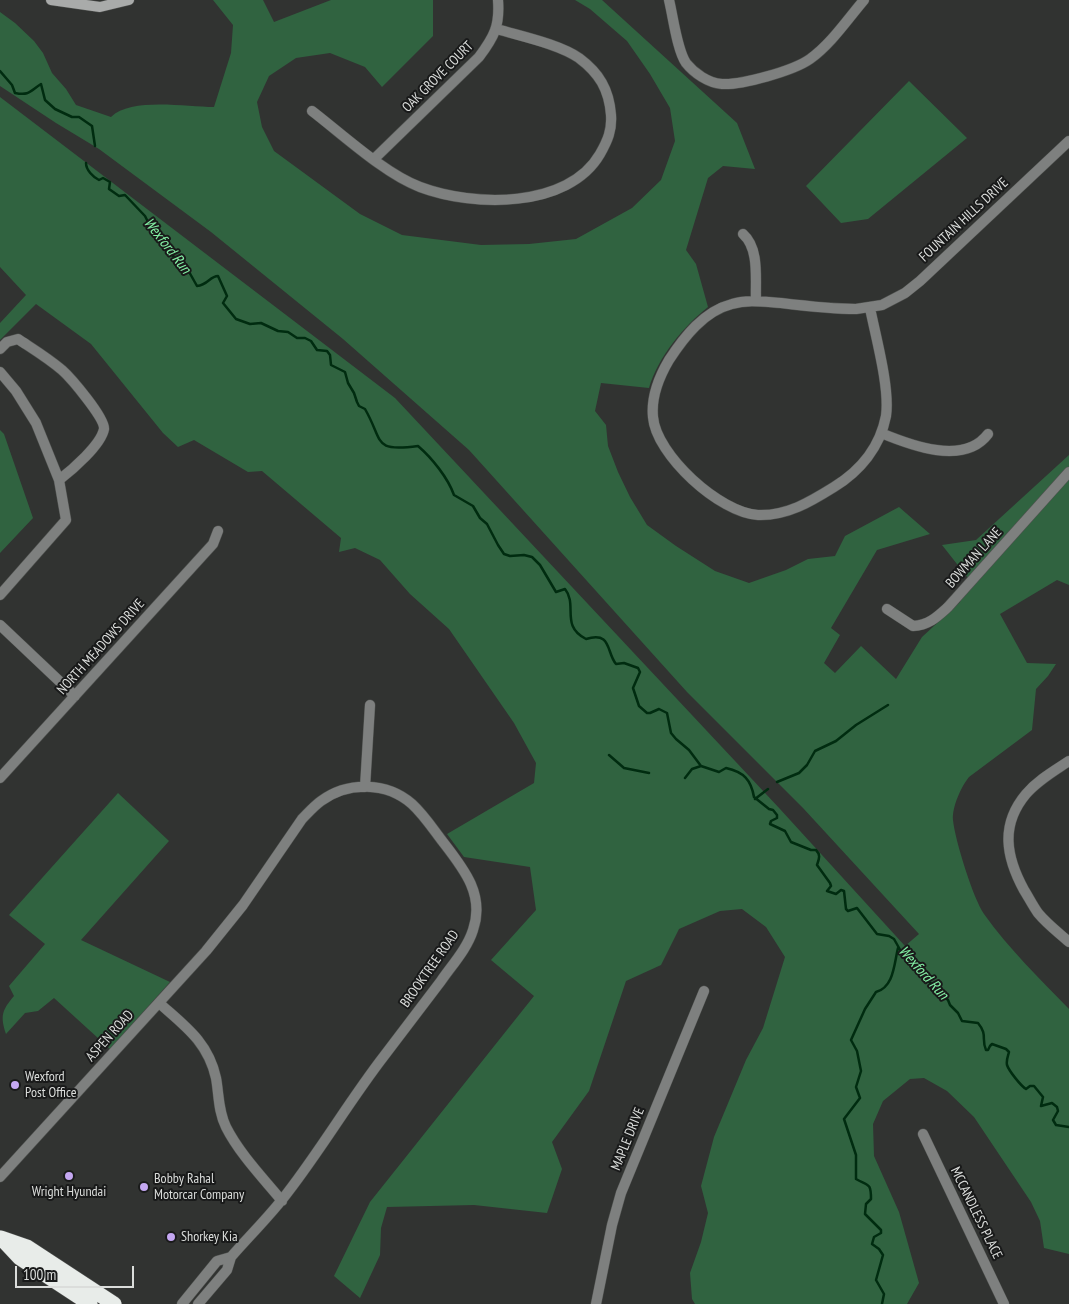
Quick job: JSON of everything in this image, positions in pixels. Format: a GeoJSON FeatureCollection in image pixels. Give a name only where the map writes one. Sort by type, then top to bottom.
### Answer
{"type":"FeatureCollection","features":[{"type":"Feature","properties":{"kind":"highway"},"geometry":{"type":"LineString","coordinates":[[1,1238],[20,1258],[90,1304]]}},
{"type":"Feature","properties":{"kind":"highway"},"geometry":{"type":"LineString","coordinates":[[1,1238],[27,1247],[114,1304]]}},
{"type":"Feature","properties":{"kind":"street"},"geometry":{"type":"LineString","coordinates":[[51,0],[100,7],[128,0]]}},
{"type":"Feature","properties":{"kind":"street"},"geometry":{"type":"LineString","coordinates":[[312,111],[402,178],[437,193],[492,200],[546,193],[569,184],[586,173],[601,153],[612,128],[609,96],[601,80],[578,57],[564,50],[497,29],[498,0]]}},
{"type":"Feature","properties":{"kind":"street"},"geometry":{"type":"LineString","coordinates":[[669,0],[680,48],[687,64],[704,78],[723,84],[774,74],[800,65],[822,49],[864,0]]}},
{"type":"Feature","properties":{"kind":"street","name":"OAK GROVE COURT"},"geometry":{"type":"LineString","coordinates":[[374,159],[479,57],[497,29]]}},
{"type":"Feature","properties":{"kind":"street","name":"FOUNTAIN HILLS DRIVE"},"geometry":{"type":"LineString","coordinates":[[870,308],[886,393],[886,416],[881,433],[870,454],[848,477],[801,507],[774,514],[749,514],[730,507],[701,486],[669,454],[661,442],[653,418],[654,392],[661,375],[674,353],[705,317],[719,308],[734,303],[756,301],[842,309],[870,308],[891,301],[920,281],[1069,141]]}},
{"type":"Feature","properties":{"kind":"street"},"geometry":{"type":"LineString","coordinates":[[744,234],[749,239],[753,248],[756,301]]}},
{"type":"Feature","properties":{"kind":"street"},"geometry":{"type":"LineString","coordinates":[[0,349],[7,342],[18,339],[32,348],[64,372],[101,416],[104,427],[100,439],[59,480]]}},
{"type":"Feature","properties":{"kind":"street"},"geometry":{"type":"LineString","coordinates":[[0,372],[16,391],[36,423],[59,480],[66,520],[0,595]]}},
{"type":"Feature","properties":{"kind":"street"},"geometry":{"type":"LineString","coordinates":[[881,433],[922,448],[945,451],[967,448],[982,441],[988,434]]}},
{"type":"Feature","properties":{"kind":"street","name":"BOWMAN LANE"},"geometry":{"type":"LineString","coordinates":[[887,610],[914,626],[928,623],[938,617],[1069,472]]}},
{"type":"Feature","properties":{"kind":"street","name":"NORTH MEADOWS DRIVE"},"geometry":{"type":"LineString","coordinates":[[0,778],[213,544],[218,531]]}},
{"type":"Feature","properties":{"kind":"street"},"geometry":{"type":"LineString","coordinates":[[0,625],[75,696]]}},
{"type":"Feature","properties":{"kind":"street"},"geometry":{"type":"LineString","coordinates":[[364,787],[370,705]]}},
{"type":"Feature","properties":{"kind":"street"},"geometry":{"type":"LineString","coordinates":[[1069,761],[1035,785],[1022,799],[1011,821],[1008,849],[1015,874],[1034,907],[1069,942]]}},
{"type":"Feature","properties":{"kind":"street","name":"BROOKTREE ROAD"},"geometry":{"type":"LineString","coordinates":[[159,1003],[224,930],[302,820],[322,800],[341,791],[364,787],[382,789],[397,795],[411,804],[462,866],[471,881],[476,897],[475,923],[469,940],[460,955],[376,1066],[282,1201],[231,1257],[227,1270],[198,1304]]}},
{"type":"Feature","properties":{"kind":"street","name":"MAPLE DRIVE"},"geometry":{"type":"LineString","coordinates":[[596,1304],[612,1225],[621,1193],[704,991]]}},
{"type":"Feature","properties":{"kind":"street"},"geometry":{"type":"LineString","coordinates":[[159,1003],[188,1029],[206,1050],[215,1073],[219,1106],[225,1125],[236,1143],[282,1201]]}},
{"type":"Feature","properties":{"kind":"street","name":"ASPEN ROAD"},"geometry":{"type":"LineString","coordinates":[[0,1177],[159,1003]]}},
{"type":"Feature","properties":{"kind":"street","name":"MCCANDLESS PLACE"},"geometry":{"type":"LineString","coordinates":[[923,1134],[1004,1304]]}},
{"type":"Feature","properties":{"kind":"street","name":"BROOKTREE ROAD"},"geometry":{"type":"LineString","coordinates":[[182,1304],[217,1262],[231,1257]]}},
{"type":"Feature","properties":{"kind":"green space"},"geometry":{"type":"Polygon","coordinates":[[[213,0],[263,0],[274,22],[331,0],[433,0],[433,36],[382,87],[365,67],[330,53],[296,58],[269,76],[257,102],[262,127],[274,151],[360,214],[402,235],[481,245],[529,244],[576,239],[632,208],[661,180],[675,141],[670,108],[650,74],[627,41],[590,9],[575,0],[602,0],[737,123],[755,169],[723,166],[708,178],[686,250],[696,264],[708,307],[690,323],[673,343],[653,376],[649,388],[601,383],[595,411],[606,425],[608,446],[618,472],[647,525],[715,571],[749,583],[786,570],[808,559],[835,556],[845,536],[899,507],[930,534],[877,550],[831,628],[840,635],[824,663],[835,673],[861,646],[896,679],[922,637],[960,602],[968,578],[942,545],[976,540],[1069,455],[1069,585],[1057,580],[1000,614],[1027,663],[1056,664],[1036,689],[1032,730],[969,777],[958,797],[953,820],[965,868],[984,914],[1014,952],[1069,1009],[1069,1254],[1044,1248],[1040,1221],[1031,1202],[974,1117],[947,1091],[924,1078],[910,1079],[883,1101],[873,1124],[874,1156],[899,1212],[919,1283],[907,1304],[695,1304],[692,1299],[690,1273],[701,1242],[708,1213],[701,1186],[714,1137],[746,1060],[763,1028],[785,957],[766,927],[742,909],[720,911],[679,929],[661,965],[626,981],[589,1091],[552,1142],[562,1169],[547,1213],[474,1205],[387,1207],[381,1228],[380,1255],[360,1298],[334,1276],[370,1202],[534,996],[491,960],[536,910],[530,867],[464,857],[447,834],[534,783],[536,763],[514,723],[449,629],[410,594],[380,560],[355,548],[339,552],[341,538],[262,471],[248,472],[194,440],[178,447],[163,433],[91,344],[36,304],[0,340],[0,323],[26,295],[0,267],[0,97],[395,398],[780,809],[905,946],[919,934],[803,808],[687,692],[469,450],[343,339],[211,232],[99,149],[0,86],[0,12],[34,41],[43,53],[52,73],[66,89],[76,105],[111,117],[120,111],[145,105],[214,107],[231,53],[233,25],[213,0]]]}},
{"type":"Feature","properties":{"kind":"green space"},"geometry":{"type":"Polygon","coordinates":[[[909,81],[967,138],[868,219],[841,223],[806,186],[909,81]]]}},
{"type":"Feature","properties":{"kind":"green space"},"geometry":{"type":"Polygon","coordinates":[[[0,430],[4,434],[33,518],[0,553],[0,430]]]}},
{"type":"Feature","properties":{"kind":"green space"},"geometry":{"type":"Polygon","coordinates":[[[118,793],[169,841],[81,940],[170,982],[110,1049],[54,998],[38,1011],[25,1013],[6,1034],[3,1014],[14,996],[9,986],[45,944],[9,915],[118,793]]]}},
{"type":"Feature","properties":{"kind":"waterway","name":"Wexford Run"},"geometry":{"type":"LineString","coordinates":[[0,71],[12,85],[15,93],[27,93],[41,84],[45,100],[55,109],[72,117],[79,117],[92,126],[95,146]]}},
{"type":"Feature","properties":{"kind":"waterway","name":"Wexford Run"},"geometry":{"type":"LineString","coordinates":[[86,163],[92,175],[99,180],[103,178],[110,182],[109,189],[119,196],[125,195],[145,216],[151,228],[167,245],[171,254],[188,270],[197,286],[218,276],[227,296],[223,303],[236,319],[250,324],[261,323],[278,331],[288,332],[297,338],[305,338],[311,341],[317,350],[327,351],[330,355],[331,365],[345,372],[359,406],[365,409],[381,442],[386,446],[393,447],[418,446],[439,469],[454,495],[473,506],[480,518],[487,524],[504,554],[532,557],[540,565],[556,592],[565,589],[569,595],[571,622],[578,634],[586,639],[594,637],[604,640],[616,664],[624,663],[638,668],[640,672],[633,688],[639,706],[647,713],[659,709],[667,713],[671,733],[689,750],[701,766],[719,772],[726,768],[742,774],[749,781],[754,797],[777,815],[777,818],[771,821],[770,824],[785,831],[791,842],[818,852],[817,865],[831,886],[827,891],[836,894],[841,890],[844,891],[846,909],[848,911],[857,908],[877,934],[894,939],[903,955],[915,960],[919,964],[921,974],[948,1000],[962,1021],[978,1023],[984,1034],[986,1050],[992,1044],[1006,1049],[1009,1052],[1007,1065],[1015,1078],[1026,1089],[1034,1086],[1043,1097],[1041,1106],[1052,1103],[1057,1107],[1058,1111],[1053,1120],[1056,1125],[1069,1127]]}},
{"type":"Feature","properties":{"kind":"waterway"},"geometry":{"type":"LineString","coordinates":[[777,782],[799,773],[807,765],[815,751],[836,741],[856,725],[888,705]]}},
{"type":"Feature","properties":{"kind":"waterway"},"geometry":{"type":"LineString","coordinates":[[609,755],[624,768],[649,773]]}},
{"type":"Feature","properties":{"kind":"waterway"},"geometry":{"type":"LineString","coordinates":[[685,778],[692,769],[701,766]]}},
{"type":"Feature","properties":{"kind":"waterway"},"geometry":{"type":"LineString","coordinates":[[755,799],[768,789]]}},
{"type":"Feature","properties":{"kind":"waterway"},"geometry":{"type":"LineString","coordinates":[[882,1304],[884,1294],[876,1280],[883,1255],[872,1244],[874,1237],[881,1233],[881,1230],[865,1214],[866,1204],[871,1199],[870,1190],[868,1185],[856,1179],[856,1155],[844,1119],[860,1098],[856,1087],[861,1071],[857,1051],[851,1040],[865,1009],[876,992],[882,989],[890,980],[898,948]]}},
{"type":"Feature","properties":{"kind":"place","name":"Wexford Post Office"},"geometry":{"type":"Point","coordinates":[15,1085]}},
{"type":"Feature","properties":{"kind":"place","name":"Wright Hyundai"},"geometry":{"type":"Point","coordinates":[69,1176]}},
{"type":"Feature","properties":{"kind":"place","name":"Bobby Rahal Motorcar Company"},"geometry":{"type":"Point","coordinates":[144,1187]}},
{"type":"Feature","properties":{"kind":"place","name":"Shorkey Kia"},"geometry":{"type":"Point","coordinates":[171,1237]}}]}
